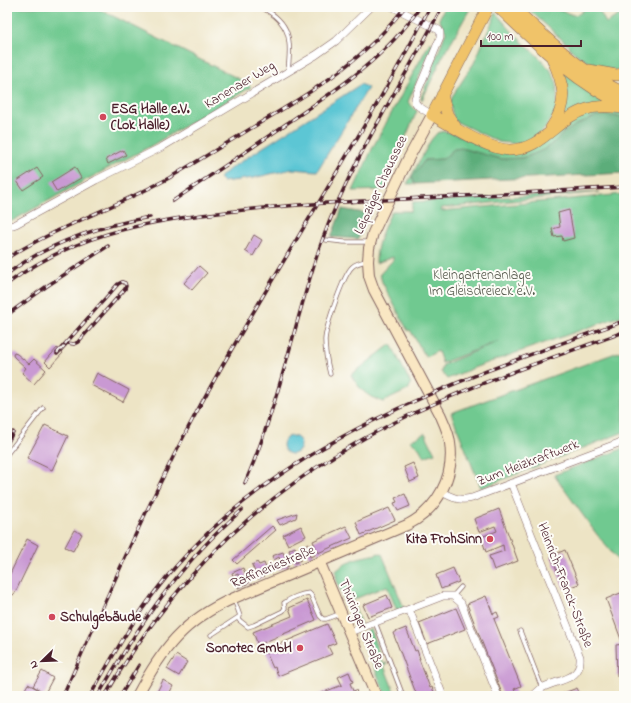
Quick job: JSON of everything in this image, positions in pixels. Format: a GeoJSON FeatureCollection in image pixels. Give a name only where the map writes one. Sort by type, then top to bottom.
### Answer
{"type":"FeatureCollection","features":[{"type":"Feature","properties":{"kind":"main road"},"geometry":{"type":"LineString","coordinates":[[498,7],[551,56],[590,86],[624,105]]}},
{"type":"Feature","properties":{"kind":"main road"},"geometry":{"type":"LineString","coordinates":[[513,7],[584,70],[624,93]]}},
{"type":"Feature","properties":{"kind":"main road","name":"Leipziger Chaussee"},"geometry":{"type":"LineString","coordinates":[[442,492],[447,481],[451,459],[450,442],[447,431],[440,414],[374,290],[369,276],[368,261],[372,232],[486,11]]}},
{"type":"Feature","properties":{"kind":"main road"},"geometry":{"type":"LineString","coordinates":[[546,135],[558,118],[562,109],[563,99],[560,78],[551,56]]}},
{"type":"Feature","properties":{"kind":"main road"},"geometry":{"type":"LineString","coordinates":[[584,70],[616,75],[624,74]]}},
{"type":"Feature","properties":{"kind":"main road"},"geometry":{"type":"LineString","coordinates":[[442,95],[447,114],[456,128]]}},
{"type":"Feature","properties":{"kind":"main road"},"geometry":{"type":"LineString","coordinates":[[432,115],[490,145],[509,150],[527,147],[538,142],[569,118],[587,109],[598,107],[624,108]]}},
{"type":"Feature","properties":{"kind":"main road","name":"Raffineriestraße"},"geometry":{"type":"LineString","coordinates":[[137,696],[156,662],[178,635],[206,612],[234,598],[412,523],[427,511],[442,492]]}},
{"type":"Feature","properties":{"kind":"main road","name":"Thüringer Straße"},"geometry":{"type":"LineString","coordinates":[[320,563],[376,696]]}},
{"type":"Feature","properties":{"kind":"street","name":"Kanenaer Weg"},"geometry":{"type":"LineString","coordinates":[[7,227],[16,224],[162,146],[288,72],[316,55],[336,40],[371,7]]}},
{"type":"Feature","properties":{"kind":"street"},"geometry":{"type":"LineString","coordinates":[[393,7],[439,30],[440,32],[440,38],[415,102],[418,106],[432,115]]}},
{"type":"Feature","properties":{"kind":"street","name":"Zum Heizkraftwerk"},"geometry":{"type":"LineString","coordinates":[[442,492],[453,498],[465,500],[624,441]]}},
{"type":"Feature","properties":{"kind":"street","name":"Heinrich-Franck-Straße"},"geometry":{"type":"LineString","coordinates":[[511,483],[580,657],[581,664],[579,669],[573,675],[542,688],[533,696]]}},
{"type":"Feature","properties":{"kind":"street"},"geometry":{"type":"LineString","coordinates":[[350,632],[443,596],[453,596],[461,603],[498,696]]}},
{"type":"Feature","properties":{"kind":"street"},"geometry":{"type":"LineString","coordinates":[[409,609],[443,696]]}},
{"type":"Feature","properties":{"kind":"lane"},"geometry":{"type":"LineString","coordinates":[[261,7],[279,19],[286,28],[290,39],[288,72]]}},
{"type":"Feature","properties":{"kind":"lane"},"geometry":{"type":"LineString","coordinates":[[326,240],[370,242]]}},
{"type":"Feature","properties":{"kind":"lane"},"geometry":{"type":"LineString","coordinates":[[330,374],[326,355],[325,339],[331,313],[349,271],[358,263],[368,261]]}},
{"type":"Feature","properties":{"kind":"lane"},"geometry":{"type":"LineString","coordinates":[[7,454],[43,408]]}},
{"type":"Feature","properties":{"kind":"lane"},"geometry":{"type":"LineString","coordinates":[[453,596],[461,587]]}},
{"type":"Feature","properties":{"kind":"lane"},"geometry":{"type":"LineString","coordinates":[[234,598],[240,616],[239,620],[248,627],[283,611],[285,608],[284,603],[287,600],[304,593],[311,595],[320,616],[323,618],[326,619],[342,613]]}},
{"type":"Feature","properties":{"kind":"lane"},"geometry":{"type":"LineString","coordinates":[[211,634],[240,616]]}},
{"type":"Feature","properties":{"kind":"lane"},"geometry":{"type":"LineString","coordinates":[[375,622],[403,696]]}},
{"type":"Feature","properties":{"kind":"lane"},"geometry":{"type":"LineString","coordinates":[[520,631],[542,688]]}},
{"type":"Feature","properties":{"kind":"green space","name":"ESG Halle e.V. (Lok Halle)"},"geometry":{"type":"Polygon","coordinates":[[[7,7],[95,7],[247,83],[251,87],[149,147],[7,223],[7,7]]]}},
{"type":"Feature","properties":{"kind":"green space"},"geometry":{"type":"Polygon","coordinates":[[[445,7],[471,7],[442,58],[422,100],[421,98],[446,32],[439,19],[445,7]]]}},
{"type":"Feature","properties":{"kind":"green space"},"geometry":{"type":"Polygon","coordinates":[[[526,7],[551,7],[573,15],[579,14],[586,8],[597,7],[606,23],[624,12],[624,70],[614,70],[601,67],[582,58],[568,47],[569,46],[526,7]]]}},
{"type":"Feature","properties":{"kind":"green space"},"geometry":{"type":"Polygon","coordinates":[[[496,13],[515,35],[541,59],[548,68],[549,67],[557,83],[557,110],[545,129],[532,139],[519,144],[499,142],[459,123],[454,120],[450,103],[453,95],[474,63],[496,13]]]}},
{"type":"Feature","properties":{"kind":"green space"},"geometry":{"type":"Polygon","coordinates":[[[430,42],[433,44],[408,102],[417,111],[383,190],[353,191],[373,147],[430,42]]]}},
{"type":"Feature","properties":{"kind":"green space"},"geometry":{"type":"Polygon","coordinates":[[[560,69],[614,105],[563,117],[560,69]]]}},
{"type":"Feature","properties":{"kind":"green space"},"geometry":{"type":"Polygon","coordinates":[[[613,111],[624,114],[624,118],[616,116],[576,125],[545,149],[521,158],[501,159],[454,149],[443,159],[425,160],[412,177],[415,184],[407,184],[431,140],[437,133],[445,131],[513,153],[579,114],[613,111]]]}},
{"type":"Feature","properties":{"kind":"green space"},"geometry":{"type":"Polygon","coordinates":[[[605,115],[624,118],[624,173],[415,184],[412,177],[425,160],[443,159],[454,149],[461,148],[501,159],[529,156],[545,149],[576,125],[596,116],[605,115]]]}},
{"type":"Feature","properties":{"kind":"green space","name":"Kleingartenanlage Im Gleisdreieck e.V."},"geometry":{"type":"Polygon","coordinates":[[[600,192],[442,208],[441,211],[624,194],[624,315],[476,367],[447,379],[441,372],[443,365],[499,341],[442,363],[438,351],[426,357],[410,330],[408,331],[382,282],[380,274],[393,260],[393,257],[376,263],[377,249],[381,236],[392,211],[411,211],[413,202],[600,192]]]}},
{"type":"Feature","properties":{"kind":"green space"},"geometry":{"type":"Polygon","coordinates":[[[342,209],[370,214],[358,239],[331,237],[342,209]]]}},
{"type":"Feature","properties":{"kind":"green space"},"geometry":{"type":"Polygon","coordinates":[[[391,344],[411,384],[408,390],[383,402],[364,392],[357,385],[351,375],[391,344]]]}},
{"type":"Feature","properties":{"kind":"green space"},"geometry":{"type":"Polygon","coordinates":[[[624,350],[624,432],[481,488],[451,413],[624,350]]]}},
{"type":"Feature","properties":{"kind":"green space"},"geometry":{"type":"Polygon","coordinates":[[[425,433],[435,453],[424,457],[419,448],[410,441],[425,433]]]}},
{"type":"Feature","properties":{"kind":"green space"},"geometry":{"type":"Polygon","coordinates":[[[624,448],[624,568],[595,532],[554,475],[624,448]]]}},
{"type":"Feature","properties":{"kind":"green space"},"geometry":{"type":"Polygon","coordinates":[[[379,553],[382,554],[404,608],[397,611],[387,586],[352,600],[361,625],[355,627],[338,584],[336,571],[346,563],[355,559],[379,553]]]}},
{"type":"Feature","properties":{"kind":"green space"},"geometry":{"type":"Polygon","coordinates":[[[370,629],[383,664],[387,663],[384,666],[396,696],[386,696],[368,652],[366,651],[360,635],[370,629]]]}},
{"type":"Feature","properties":{"kind":"water"},"geometry":{"type":"Polygon","coordinates":[[[361,84],[368,88],[317,171],[292,169],[253,178],[223,182],[219,178],[231,168],[361,84]]]}},
{"type":"Feature","properties":{"kind":"water"},"geometry":{"type":"Polygon","coordinates":[[[292,436],[298,439],[301,445],[298,451],[292,454],[286,451],[283,445],[286,439],[292,436]]]}},
{"type":"Feature","properties":{"kind":"building"},"geometry":{"type":"Polygon","coordinates":[[[123,150],[126,155],[108,164],[106,159],[123,150]]]}},
{"type":"Feature","properties":{"kind":"building"},"geometry":{"type":"Polygon","coordinates":[[[75,167],[81,178],[57,192],[51,182],[75,167]]]}},
{"type":"Feature","properties":{"kind":"building"},"geometry":{"type":"Polygon","coordinates":[[[37,168],[43,177],[23,190],[17,181],[37,168]]]}},
{"type":"Feature","properties":{"kind":"building"},"geometry":{"type":"Polygon","coordinates":[[[569,210],[574,238],[563,241],[562,236],[554,237],[552,229],[560,227],[558,213],[569,210]]]}},
{"type":"Feature","properties":{"kind":"building"},"geometry":{"type":"Polygon","coordinates":[[[254,235],[262,240],[253,256],[245,251],[254,235]]]}},
{"type":"Feature","properties":{"kind":"building"},"geometry":{"type":"Polygon","coordinates":[[[199,266],[207,273],[192,290],[184,283],[199,266]]]}},
{"type":"Feature","properties":{"kind":"building"},"geometry":{"type":"Polygon","coordinates":[[[57,348],[63,353],[50,367],[45,362],[57,348]]]}},
{"type":"Feature","properties":{"kind":"building"},"geometry":{"type":"Polygon","coordinates":[[[14,353],[29,364],[34,359],[46,370],[34,384],[22,373],[26,368],[14,357],[14,353]]]}},
{"type":"Feature","properties":{"kind":"building"},"geometry":{"type":"Polygon","coordinates":[[[97,373],[129,390],[123,402],[91,385],[97,373]]]}},
{"type":"Feature","properties":{"kind":"building"},"geometry":{"type":"Polygon","coordinates":[[[45,425],[68,436],[52,470],[27,458],[45,425]]]}},
{"type":"Feature","properties":{"kind":"building"},"geometry":{"type":"Polygon","coordinates":[[[413,463],[419,478],[410,482],[404,467],[413,463]]]}},
{"type":"Feature","properties":{"kind":"building"},"geometry":{"type":"Polygon","coordinates":[[[405,494],[410,506],[398,511],[394,503],[397,502],[395,498],[405,494]]]}},
{"type":"Feature","properties":{"kind":"building"},"geometry":{"type":"Polygon","coordinates":[[[389,508],[395,520],[361,535],[356,522],[389,508]]]}},
{"type":"Feature","properties":{"kind":"building"},"geometry":{"type":"Polygon","coordinates":[[[499,509],[518,561],[494,570],[489,556],[504,551],[503,545],[486,552],[481,537],[497,531],[495,526],[479,532],[474,519],[499,509]]]}},
{"type":"Feature","properties":{"kind":"building"},"geometry":{"type":"Polygon","coordinates":[[[297,513],[296,518],[280,525],[277,520],[297,513]]]}},
{"type":"Feature","properties":{"kind":"building"},"geometry":{"type":"Polygon","coordinates":[[[272,526],[276,530],[237,564],[233,560],[272,526]]]}},
{"type":"Feature","properties":{"kind":"building"},"geometry":{"type":"Polygon","coordinates":[[[301,526],[306,536],[288,545],[283,535],[301,526]]]}},
{"type":"Feature","properties":{"kind":"building"},"geometry":{"type":"Polygon","coordinates":[[[346,526],[352,538],[318,553],[313,541],[346,526]]]}},
{"type":"Feature","properties":{"kind":"building"},"geometry":{"type":"Polygon","coordinates":[[[74,530],[82,534],[73,551],[65,547],[74,530]]]}},
{"type":"Feature","properties":{"kind":"building"},"geometry":{"type":"Polygon","coordinates":[[[27,539],[38,545],[14,595],[7,591],[7,580],[27,539]]]}},
{"type":"Feature","properties":{"kind":"building"},"geometry":{"type":"Polygon","coordinates":[[[309,543],[315,555],[310,557],[304,545],[309,543]]]}},
{"type":"Feature","properties":{"kind":"building"},"geometry":{"type":"Polygon","coordinates":[[[295,547],[301,560],[295,563],[289,550],[295,547]]]}},
{"type":"Feature","properties":{"kind":"building"},"geometry":{"type":"Polygon","coordinates":[[[565,550],[579,584],[564,589],[551,556],[565,550]]]}},
{"type":"Feature","properties":{"kind":"building"},"geometry":{"type":"Polygon","coordinates":[[[283,552],[289,566],[278,570],[277,567],[282,565],[279,557],[274,560],[272,556],[283,552]]]}},
{"type":"Feature","properties":{"kind":"building"},"geometry":{"type":"Polygon","coordinates":[[[257,562],[259,565],[264,563],[266,568],[261,571],[264,576],[258,579],[252,565],[257,562]]]}},
{"type":"Feature","properties":{"kind":"building"},"geometry":{"type":"Polygon","coordinates":[[[243,568],[247,578],[235,582],[233,579],[239,577],[238,574],[233,576],[232,573],[243,568]]]}},
{"type":"Feature","properties":{"kind":"building"},"geometry":{"type":"Polygon","coordinates":[[[453,568],[459,582],[441,589],[436,575],[453,568]]]}},
{"type":"Feature","properties":{"kind":"building"},"geometry":{"type":"Polygon","coordinates":[[[248,580],[249,583],[238,588],[237,584],[248,580]]]}},
{"type":"Feature","properties":{"kind":"building"},"geometry":{"type":"Polygon","coordinates":[[[623,592],[624,676],[617,676],[616,645],[623,644],[606,599],[623,592]]]}},
{"type":"Feature","properties":{"kind":"building"},"geometry":{"type":"Polygon","coordinates":[[[387,595],[392,608],[368,617],[363,605],[387,595]]]}},
{"type":"Feature","properties":{"kind":"building"},"geometry":{"type":"Polygon","coordinates":[[[486,596],[493,614],[497,612],[499,617],[494,619],[521,686],[514,689],[517,696],[503,696],[467,604],[486,596]]]}},
{"type":"Feature","properties":{"kind":"building"},"geometry":{"type":"Polygon","coordinates":[[[307,600],[316,620],[258,645],[253,632],[292,616],[289,608],[307,600]]]}},
{"type":"Feature","properties":{"kind":"building"},"geometry":{"type":"Polygon","coordinates":[[[456,608],[465,629],[427,644],[419,623],[456,608]]]}},
{"type":"Feature","properties":{"kind":"building","name":"Sonotec GmbH"},"geometry":{"type":"Polygon","coordinates":[[[327,624],[336,643],[328,646],[332,654],[278,676],[275,667],[273,668],[265,650],[327,624]]]}},
{"type":"Feature","properties":{"kind":"building"},"geometry":{"type":"Polygon","coordinates":[[[406,628],[415,651],[417,650],[430,688],[432,687],[434,692],[432,693],[433,696],[417,696],[393,633],[406,628]]]}},
{"type":"Feature","properties":{"kind":"building"},"geometry":{"type":"Polygon","coordinates":[[[176,655],[187,662],[179,676],[167,669],[176,655]]]}},
{"type":"Feature","properties":{"kind":"building"},"geometry":{"type":"Polygon","coordinates":[[[42,671],[53,678],[45,693],[33,686],[42,671]]]}},
{"type":"Feature","properties":{"kind":"building"},"geometry":{"type":"Polygon","coordinates":[[[349,672],[353,682],[350,683],[353,691],[356,690],[358,696],[314,696],[342,685],[338,677],[349,672]]]}},
{"type":"Feature","properties":{"kind":"building"},"geometry":{"type":"Polygon","coordinates":[[[163,680],[173,686],[168,696],[155,696],[163,680]]]}},
{"type":"Feature","properties":{"kind":"building"},"geometry":{"type":"Polygon","coordinates":[[[28,684],[45,693],[43,696],[21,696],[28,684]]]}},
{"type":"Feature","properties":{"kind":"building"},"geometry":{"type":"Polygon","coordinates":[[[577,688],[581,696],[556,696],[577,688]]]}},
{"type":"Feature","properties":{"kind":"railway"},"geometry":{"type":"LineString","coordinates":[[7,258],[67,226],[169,178],[302,97],[340,71],[357,57],[374,42],[405,7]]}},
{"type":"Feature","properties":{"kind":"railway"},"geometry":{"type":"LineString","coordinates":[[173,201],[323,99],[359,72],[392,42],[420,7]]}},
{"type":"Feature","properties":{"kind":"railway"},"geometry":{"type":"LineString","coordinates":[[63,696],[130,548],[165,474],[202,402],[375,107],[430,7]]}},
{"type":"Feature","properties":{"kind":"railway"},"geometry":{"type":"LineString","coordinates":[[245,483],[257,455],[267,425],[309,280],[335,208],[363,150],[442,7]]}},
{"type":"Feature","properties":{"kind":"railway"},"geometry":{"type":"LineString","coordinates":[[7,284],[56,254],[82,243],[108,234],[162,221],[250,209],[313,204],[624,187]]}},
{"type":"Feature","properties":{"kind":"railway"},"geometry":{"type":"LineString","coordinates":[[7,274],[39,253],[75,237],[112,225],[150,217]]}},
{"type":"Feature","properties":{"kind":"railway"},"geometry":{"type":"LineString","coordinates":[[7,315],[47,286],[108,246]]}},
{"type":"Feature","properties":{"kind":"railway"},"geometry":{"type":"LineString","coordinates":[[57,353],[118,284],[122,282],[125,283],[125,289],[78,342],[74,344],[67,343],[57,354]]}},
{"type":"Feature","properties":{"kind":"railway"},"geometry":{"type":"LineString","coordinates":[[90,696],[130,627],[165,579],[223,519],[273,479],[327,445],[384,415],[444,388],[504,364],[624,321]]}},
{"type":"Feature","properties":{"kind":"railway"},"geometry":{"type":"LineString","coordinates":[[105,696],[137,646],[171,600],[208,557],[248,519],[292,484],[339,453],[389,425],[443,400],[510,373],[624,332]]}},
{"type":"Feature","properties":{"kind":"railway"},"geometry":{"type":"LineString","coordinates":[[7,444],[13,432]]}},
{"type":"Feature","properties":{"kind":"railway"},"geometry":{"type":"LineString","coordinates":[[98,696],[113,670],[162,596],[200,551],[242,510]]}},
{"type":"Feature","properties":{"kind":"railway"},"geometry":{"type":"LineString","coordinates":[[120,696],[139,665]]}},
{"type":"Feature","properties":{"kind":"place","name":"ESG Halle e.V. (Lok Halle)"},"geometry":{"type":"Point","coordinates":[103,117]}},
{"type":"Feature","properties":{"kind":"place","name":"Kita FrohSinn"},"geometry":{"type":"Point","coordinates":[490,539]}},
{"type":"Feature","properties":{"kind":"place","name":"Schulgebäude"},"geometry":{"type":"Point","coordinates":[52,617]}},
{"type":"Feature","properties":{"kind":"place","name":"Sonotec GmbH"},"geometry":{"type":"Point","coordinates":[300,648]}}]}
